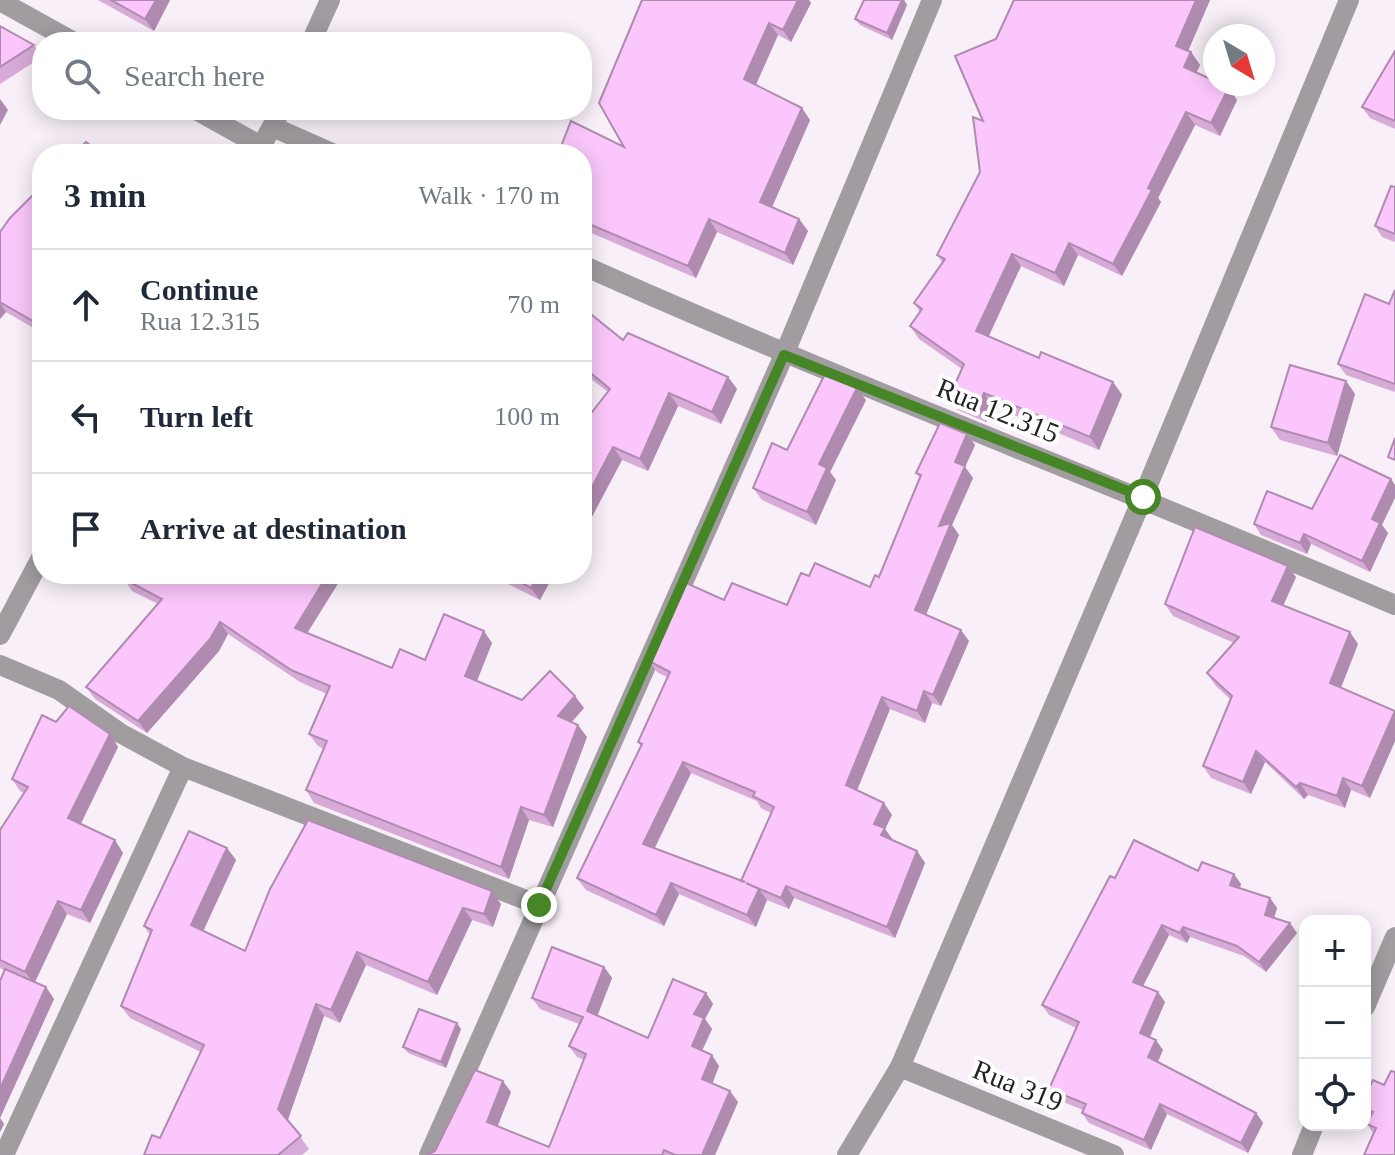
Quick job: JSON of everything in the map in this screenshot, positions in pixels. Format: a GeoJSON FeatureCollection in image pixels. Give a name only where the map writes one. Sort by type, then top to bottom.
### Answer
{"type":"FeatureCollection","features":[{"type":"Feature","properties":{"kind":"street"},"geometry":{"type":"LineString","coordinates":[[316,32],[330,0]]}},
{"type":"Feature","properties":{"kind":"street"},"geometry":{"type":"LineString","coordinates":[[429,1155],[784,355],[932,0]]}},
{"type":"Feature","properties":{"kind":"street"},"geometry":{"type":"LineString","coordinates":[[847,1155],[900,1067],[1143,497],[1349,0]]}},
{"type":"Feature","properties":{"kind":"street"},"geometry":{"type":"LineString","coordinates":[[0,1],[56,32]]}},
{"type":"Feature","properties":{"kind":"street"},"geometry":{"type":"LineString","coordinates":[[212,120],[250,144]]}},
{"type":"Feature","properties":{"kind":"street"},"geometry":{"type":"LineString","coordinates":[[262,144],[276,120]]}},
{"type":"Feature","properties":{"kind":"street"},"geometry":{"type":"LineString","coordinates":[[280,120],[318,144]]}},
{"type":"Feature","properties":{"kind":"street","name":"Rua 12.315"},"geometry":{"type":"LineString","coordinates":[[592,269],[784,355],[1143,497],[1395,605]]}},
{"type":"Feature","properties":{"kind":"street"},"geometry":{"type":"LineString","coordinates":[[0,635],[32,575]]}},
{"type":"Feature","properties":{"kind":"street"},"geometry":{"type":"LineString","coordinates":[[0,665],[59,690],[120,733],[183,767],[539,905]]}},
{"type":"Feature","properties":{"kind":"street"},"geometry":{"type":"LineString","coordinates":[[4,1155],[183,767]]}},
{"type":"Feature","properties":{"kind":"street"},"geometry":{"type":"LineString","coordinates":[[1371,993],[1395,937]]}},
{"type":"Feature","properties":{"kind":"street","name":"Rua 319"},"geometry":{"type":"LineString","coordinates":[[900,1067],[1114,1155]]}},
{"type":"Feature","properties":{"kind":"street"},"geometry":{"type":"LineString","coordinates":[[1302,1155],[1312,1131]]}},
{"type":"Feature","properties":{"kind":"building"},"geometry":{"type":"Polygon","coordinates":[[[111,0],[156,0],[145,19],[111,0]]]}},
{"type":"Feature","properties":{"kind":"building"},"geometry":{"type":"Polygon","coordinates":[[[642,0],[798,0],[783,30],[769,23],[744,79],[802,108],[760,202],[799,219],[785,253],[709,219],[688,266],[592,225],[592,144],[562,144],[571,121],[624,147],[599,103],[642,0]]]}},
{"type":"Feature","properties":{"kind":"building"},"geometry":{"type":"Polygon","coordinates":[[[864,0],[902,0],[887,33],[855,19],[864,0]]]}},
{"type":"Feature","properties":{"kind":"building"},"geometry":{"type":"Polygon","coordinates":[[[1014,0],[1196,0],[1176,46],[1191,52],[1184,67],[1203,76],[1203,96],[1224,96],[1211,123],[1186,112],[1148,188],[1152,190],[1113,264],[1069,243],[1055,273],[1012,254],[976,331],[1039,358],[1041,352],[1113,382],[1090,437],[984,393],[977,409],[949,398],[964,364],[910,326],[922,309],[914,303],[945,259],[937,255],[980,172],[973,117],[983,121],[955,56],[996,39],[1014,0]]]}},
{"type":"Feature","properties":{"kind":"building"},"geometry":{"type":"Polygon","coordinates":[[[0,26],[32,46],[0,67],[0,26]]]}},
{"type":"Feature","properties":{"kind":"building"},"geometry":{"type":"Polygon","coordinates":[[[1395,51],[1395,121],[1362,107],[1395,51]]]}},
{"type":"Feature","properties":{"kind":"building"},"geometry":{"type":"Polygon","coordinates":[[[1391,186],[1395,187],[1395,234],[1375,226],[1391,186]]]}},
{"type":"Feature","properties":{"kind":"building"},"geometry":{"type":"Polygon","coordinates":[[[32,196],[32,320],[0,302],[0,232],[32,196]]]}},
{"type":"Feature","properties":{"kind":"building"},"geometry":{"type":"Polygon","coordinates":[[[1395,290],[1395,384],[1338,364],[1365,294],[1389,304],[1395,290]]]}},
{"type":"Feature","properties":{"kind":"building"},"geometry":{"type":"Polygon","coordinates":[[[592,315],[623,340],[628,333],[728,377],[712,412],[669,393],[640,459],[613,447],[592,487],[592,412],[610,389],[592,374],[592,315]]]}},
{"type":"Feature","properties":{"kind":"building"},"geometry":{"type":"Polygon","coordinates":[[[1290,365],[1346,381],[1328,443],[1271,427],[1290,365]]]}},
{"type":"Feature","properties":{"kind":"building"},"geometry":{"type":"Polygon","coordinates":[[[825,374],[857,388],[819,464],[827,468],[807,512],[753,488],[772,443],[787,450],[825,374]]]}},
{"type":"Feature","properties":{"kind":"building"},"geometry":{"type":"Polygon","coordinates":[[[940,423],[967,434],[955,462],[965,466],[939,526],[951,523],[915,610],[961,630],[933,695],[924,691],[917,711],[882,697],[846,785],[884,803],[874,824],[885,828],[881,835],[917,851],[887,927],[786,886],[781,898],[746,883],[759,889],[747,915],[671,883],[656,915],[577,878],[642,744],[638,742],[670,672],[649,661],[684,582],[724,600],[732,583],[787,605],[801,573],[809,576],[815,563],[870,587],[875,575],[879,577],[921,475],[916,473],[940,423]],[[683,762],[643,844],[741,881],[774,807],[753,796],[755,792],[683,762]]]}},
{"type":"Feature","properties":{"kind":"building"},"geometry":{"type":"Polygon","coordinates":[[[1395,438],[1395,460],[1388,457],[1395,438]]]}},
{"type":"Feature","properties":{"kind":"building"},"geometry":{"type":"Polygon","coordinates":[[[1340,455],[1391,479],[1372,519],[1380,523],[1362,561],[1304,534],[1300,543],[1254,524],[1267,491],[1312,509],[1340,455]]]}},
{"type":"Feature","properties":{"kind":"building"},"geometry":{"type":"Polygon","coordinates":[[[1195,527],[1288,566],[1272,601],[1350,632],[1330,683],[1395,711],[1362,786],[1343,778],[1337,796],[1300,783],[1296,787],[1256,751],[1243,782],[1203,766],[1232,696],[1207,673],[1239,637],[1165,604],[1195,527]]]}},
{"type":"Feature","properties":{"kind":"building"},"geometry":{"type":"Polygon","coordinates":[[[134,584],[322,584],[295,628],[392,668],[400,649],[425,660],[444,614],[484,631],[465,676],[522,700],[550,671],[575,696],[558,716],[578,725],[544,815],[521,807],[501,867],[306,790],[327,741],[309,734],[330,686],[291,670],[220,622],[210,639],[138,721],[86,687],[162,599],[134,584]]]}},
{"type":"Feature","properties":{"kind":"building"},"geometry":{"type":"Polygon","coordinates":[[[69,706],[110,734],[68,818],[115,840],[81,910],[58,901],[25,972],[0,960],[0,830],[28,787],[12,779],[42,715],[56,722],[69,706]]]}},
{"type":"Feature","properties":{"kind":"building"},"geometry":{"type":"Polygon","coordinates":[[[308,820],[492,891],[484,914],[463,908],[428,982],[357,952],[331,1010],[316,1004],[278,1109],[301,1136],[278,1155],[144,1155],[152,1135],[160,1138],[204,1045],[121,1006],[152,930],[144,926],[189,831],[227,848],[191,925],[245,951],[270,889],[308,820]]]}},
{"type":"Feature","properties":{"kind":"building"},"geometry":{"type":"Polygon","coordinates":[[[1134,840],[1198,871],[1202,862],[1234,874],[1230,885],[1270,898],[1265,915],[1290,923],[1259,962],[1237,946],[1183,927],[1180,933],[1162,925],[1133,982],[1158,992],[1140,1033],[1156,1040],[1148,1057],[1256,1113],[1241,1143],[1160,1104],[1144,1140],[1082,1113],[1086,1104],[1049,1089],[1079,1022],[1042,1005],[1110,876],[1115,878],[1134,840]]]}},
{"type":"Feature","properties":{"kind":"building"},"geometry":{"type":"Polygon","coordinates":[[[552,947],[604,967],[587,1011],[648,1038],[673,979],[706,993],[694,1014],[704,1018],[692,1046],[712,1055],[702,1079],[730,1091],[702,1155],[675,1155],[664,1150],[662,1155],[427,1155],[435,1151],[475,1070],[503,1081],[487,1122],[549,1147],[586,1054],[569,1046],[583,1017],[532,998],[552,947]]]}},
{"type":"Feature","properties":{"kind":"building"},"geometry":{"type":"Polygon","coordinates":[[[5,969],[46,987],[0,1089],[0,981],[5,969]]]}},
{"type":"Feature","properties":{"kind":"building"},"geometry":{"type":"Polygon","coordinates":[[[419,1009],[457,1023],[441,1062],[403,1047],[419,1009]]]}},
{"type":"Feature","properties":{"kind":"building"},"geometry":{"type":"Polygon","coordinates":[[[1391,1071],[1395,1072],[1395,1155],[1364,1155],[1376,1128],[1371,1126],[1371,1084],[1373,1080],[1384,1085],[1391,1071]]]}},
{"type":"Feature","properties":{"kind":"route"},"geometry":{"type":"LineString","coordinates":[[539,905],[784,355],[1143,497]]}}]}
